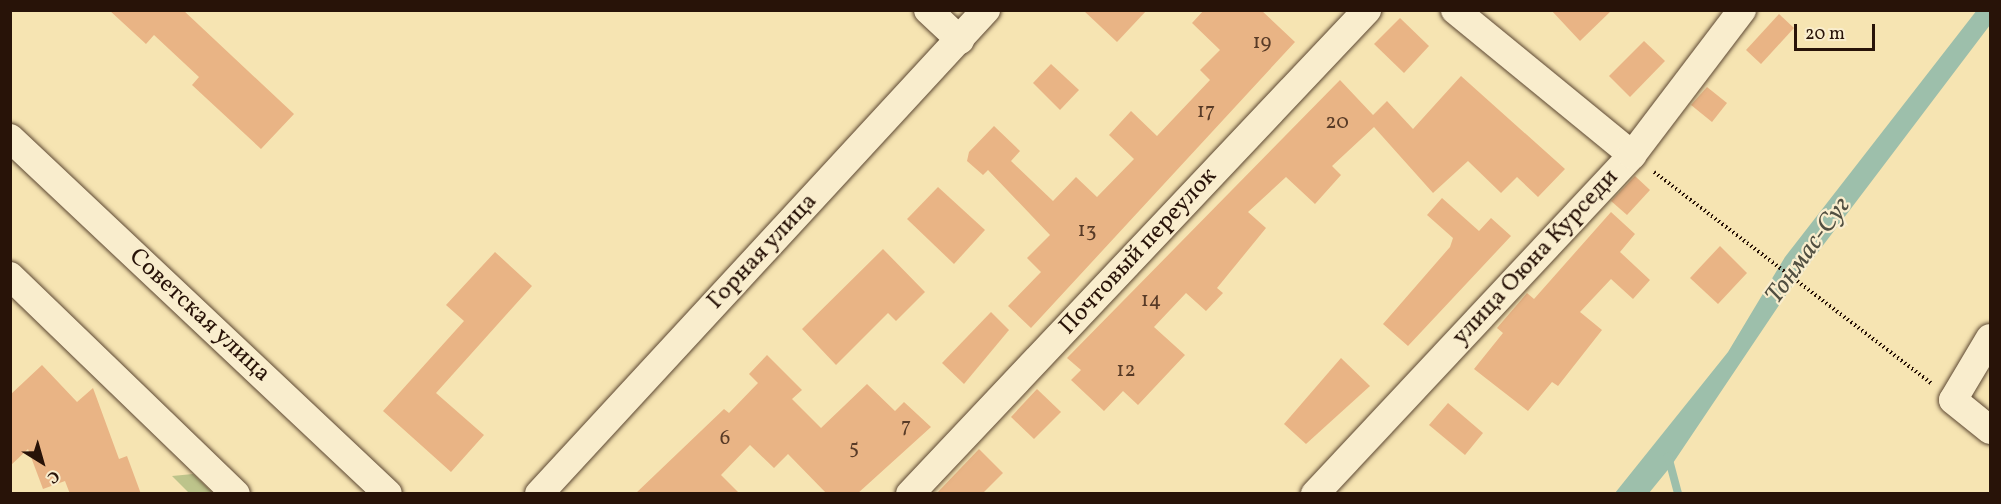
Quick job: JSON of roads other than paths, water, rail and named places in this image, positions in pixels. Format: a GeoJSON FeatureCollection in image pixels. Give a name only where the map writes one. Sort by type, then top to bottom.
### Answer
{"type":"FeatureCollection","features":[{"type":"Feature","properties":{"kind":"street"},"geometry":{"type":"LineString","coordinates":[[928,10],[960,40]]}},
{"type":"Feature","properties":{"kind":"street","name":"Горная улица"},"geometry":{"type":"LineString","coordinates":[[539,494],[986,10]]}},
{"type":"Feature","properties":{"kind":"street","name":"Почтовый переулок"},"geometry":{"type":"LineString","coordinates":[[910,494],[1367,10]]}},
{"type":"Feature","properties":{"kind":"street"},"geometry":{"type":"LineString","coordinates":[[1455,10],[1632,155]]}},
{"type":"Feature","properties":{"kind":"street","name":"улица Оюна Курседи"},"geometry":{"type":"LineString","coordinates":[[1315,494],[1632,155],[1742,10]]}},
{"type":"Feature","properties":{"kind":"street","name":"Советская улица"},"geometry":{"type":"LineString","coordinates":[[10,138],[388,494]]}},
{"type":"Feature","properties":{"kind":"street"},"geometry":{"type":"LineString","coordinates":[[10,276],[236,494]]}},
{"type":"Feature","properties":{"kind":"street"},"geometry":{"type":"LineString","coordinates":[[1990,338],[1953,400],[1990,430]]}},
{"type":"Feature","properties":{"kind":"water","name":"Тонмас-Суг"},"geometry":{"type":"Polygon","coordinates":[[[1977,10],[1990,11],[1990,25],[1790,289],[1671,466],[1649,493],[1615,493],[1728,352],[1785,257],[1977,10]]]}},
{"type":"Feature","properties":{"kind":"waterway"},"geometry":{"type":"LineString","coordinates":[[1668,456],[1678,494]]}}]}
